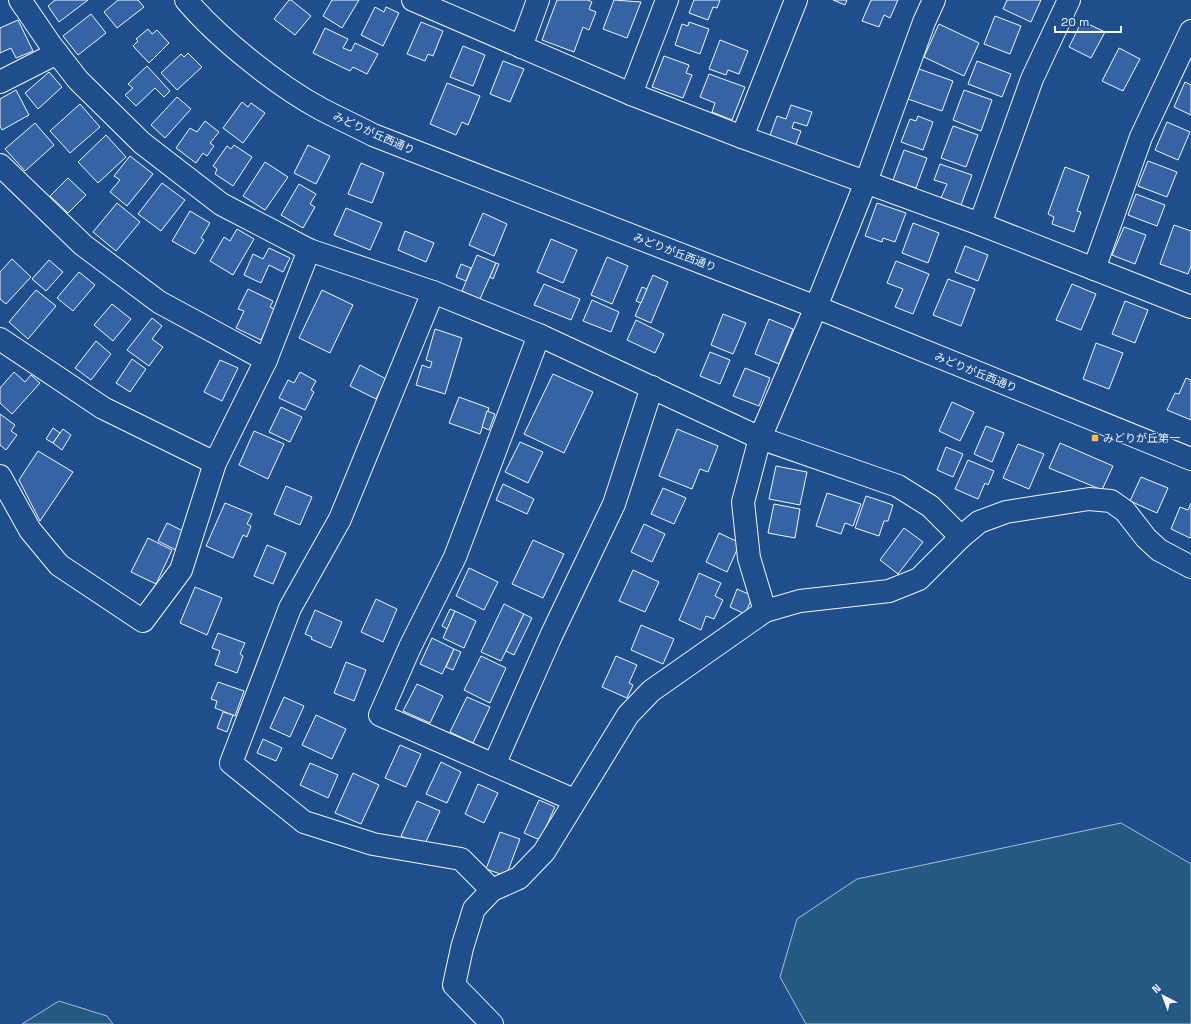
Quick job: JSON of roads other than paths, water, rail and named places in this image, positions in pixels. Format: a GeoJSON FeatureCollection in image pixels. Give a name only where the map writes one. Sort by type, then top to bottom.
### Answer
{"type":"FeatureCollection","features":[{"type":"Feature","properties":{"kind":"street"},"geometry":{"type":"LineString","coordinates":[[20,0],[78,80],[142,143],[221,204],[308,250],[433,292],[539,335],[760,438],[898,486],[930,506],[961,537]]}},
{"type":"Feature","properties":{"kind":"street","name":"みどりが丘西通り"},"geometry":{"type":"LineString","coordinates":[[186,0],[196,12],[239,51],[278,82],[320,109],[367,131],[816,307],[1191,459]]}},
{"type":"Feature","properties":{"kind":"street"},"geometry":{"type":"LineString","coordinates":[[413,0],[631,94],[742,137],[980,224],[1191,307]]}},
{"type":"Feature","properties":{"kind":"street"},"geometry":{"type":"LineString","coordinates":[[521,47],[538,0]]}},
{"type":"Feature","properties":{"kind":"street"},"geometry":{"type":"LineString","coordinates":[[631,94],[667,0]]}},
{"type":"Feature","properties":{"kind":"street"},"geometry":{"type":"LineString","coordinates":[[742,137],[796,0]]}},
{"type":"Feature","properties":{"kind":"street"},"geometry":{"type":"LineString","coordinates":[[764,611],[749,558],[743,502],[760,438],[816,307],[866,182],[924,22],[934,0]]}},
{"type":"Feature","properties":{"kind":"street"},"geometry":{"type":"LineString","coordinates":[[980,224],[1032,79],[1069,0]]}},
{"type":"Feature","properties":{"kind":"street"},"geometry":{"type":"LineString","coordinates":[[1094,269],[1141,137],[1191,31]]}},
{"type":"Feature","properties":{"kind":"street"},"geometry":{"type":"LineString","coordinates":[[0,82],[57,53]]}},
{"type":"Feature","properties":{"kind":"street"},"geometry":{"type":"LineString","coordinates":[[0,165],[83,245],[159,302],[266,360]]}},
{"type":"Feature","properties":{"kind":"street"},"geometry":{"type":"LineString","coordinates":[[0,476],[30,530],[59,565],[143,621],[181,570],[215,463],[266,360],[308,250]]}},
{"type":"Feature","properties":{"kind":"street"},"geometry":{"type":"LineString","coordinates":[[433,292],[340,519],[290,608],[232,763],[304,822],[373,844],[460,859],[492,890]]}},
{"type":"Feature","properties":{"kind":"street"},"geometry":{"type":"LineString","coordinates":[[539,335],[455,557],[410,647],[380,715],[574,800]]}},
{"type":"Feature","properties":{"kind":"street"},"geometry":{"type":"LineString","coordinates":[[0,339],[103,408],[215,463]]}},
{"type":"Feature","properties":{"kind":"street"},"geometry":{"type":"LineString","coordinates":[[494,765],[550,636],[614,504],[652,387]]}},
{"type":"Feature","properties":{"kind":"street"},"geometry":{"type":"LineString","coordinates":[[492,1024],[454,985],[462,948],[474,909],[492,890],[519,878],[544,852],[574,800],[628,715],[651,691],[764,611],[800,601],[889,591],[919,579],[961,537],[979,522],[1006,512],[1089,499],[1111,501],[1125,511],[1146,538],[1159,550],[1191,567]]}},
{"type":"Feature","properties":{"kind":"place","name":"みどりが丘第一"},"geometry":{"type":"Point","coordinates":[1095,438]}}]}
